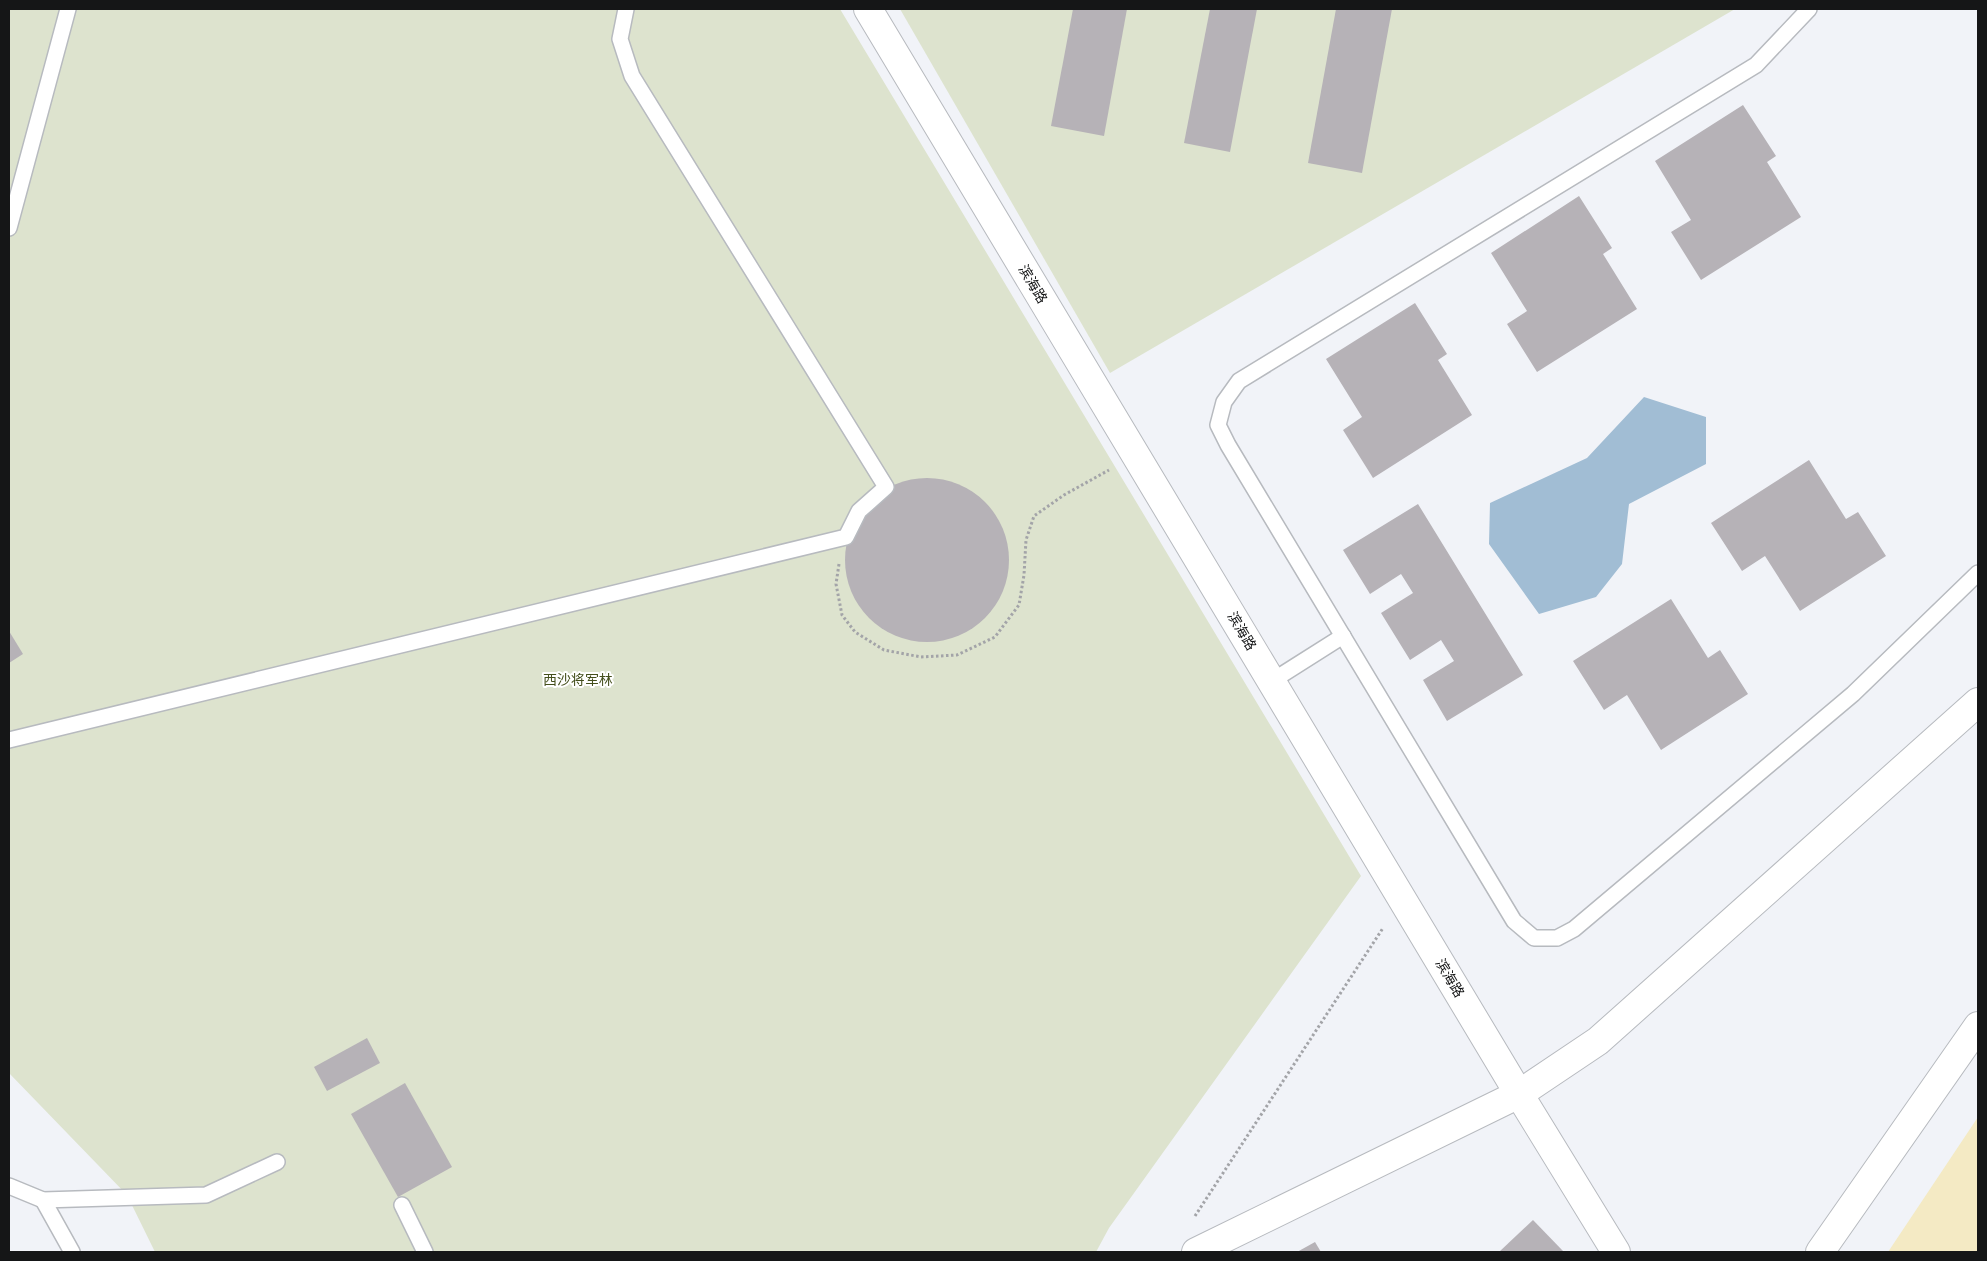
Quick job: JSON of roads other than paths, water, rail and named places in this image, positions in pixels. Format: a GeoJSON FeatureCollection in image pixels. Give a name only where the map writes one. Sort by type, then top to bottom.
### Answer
{"type":"FeatureCollection","features":[{"type":"Feature","properties":{"kind":"main road","name":"滨海路"},"geometry":{"type":"LineString","coordinates":[[868,9],[1519,1094],[1616,1252]]}},
{"type":"Feature","properties":{"kind":"main road"},"geometry":{"type":"LineString","coordinates":[[1196,1252],[1519,1094],[1598,1041],[1978,702]]}},
{"type":"Feature","properties":{"kind":"main road"},"geometry":{"type":"LineString","coordinates":[[1820,1252],[1978,1026]]}},
{"type":"Feature","properties":{"kind":"lane"},"geometry":{"type":"LineString","coordinates":[[9,228],[68,9]]}},
{"type":"Feature","properties":{"kind":"lane"},"geometry":{"type":"LineString","coordinates":[[9,740],[846,537],[859,512],[886,487],[632,76],[620,39],[626,9]]}},
{"type":"Feature","properties":{"kind":"lane"},"geometry":{"type":"LineString","coordinates":[[1809,9],[1756,66],[1239,381],[1224,402],[1218,425],[1228,445],[1514,921],[1534,938],[1557,938],[1574,929],[1853,694],[1978,573]]}},
{"type":"Feature","properties":{"kind":"lane"},"geometry":{"type":"LineString","coordinates":[[1272,681],[1343,636]]}},
{"type":"Feature","properties":{"kind":"lane"},"geometry":{"type":"LineString","coordinates":[[9,1186],[43,1200],[206,1195],[277,1162]]}},
{"type":"Feature","properties":{"kind":"lane"},"geometry":{"type":"LineString","coordinates":[[43,1200],[72,1252]]}},
{"type":"Feature","properties":{"kind":"lane"},"geometry":{"type":"LineString","coordinates":[[402,1205],[425,1252]]}},
{"type":"Feature","properties":{"kind":"water"},"geometry":{"type":"Polygon","coordinates":[[[1644,397],[1706,417],[1706,464],[1629,504],[1622,564],[1596,597],[1539,614],[1489,544],[1490,503],[1587,458],[1644,397]]]}},
{"type":"Feature","properties":{"kind":"park label","name":"西沙将军林"},"geometry":{"type":"Point","coordinates":[578,680]}}]}
